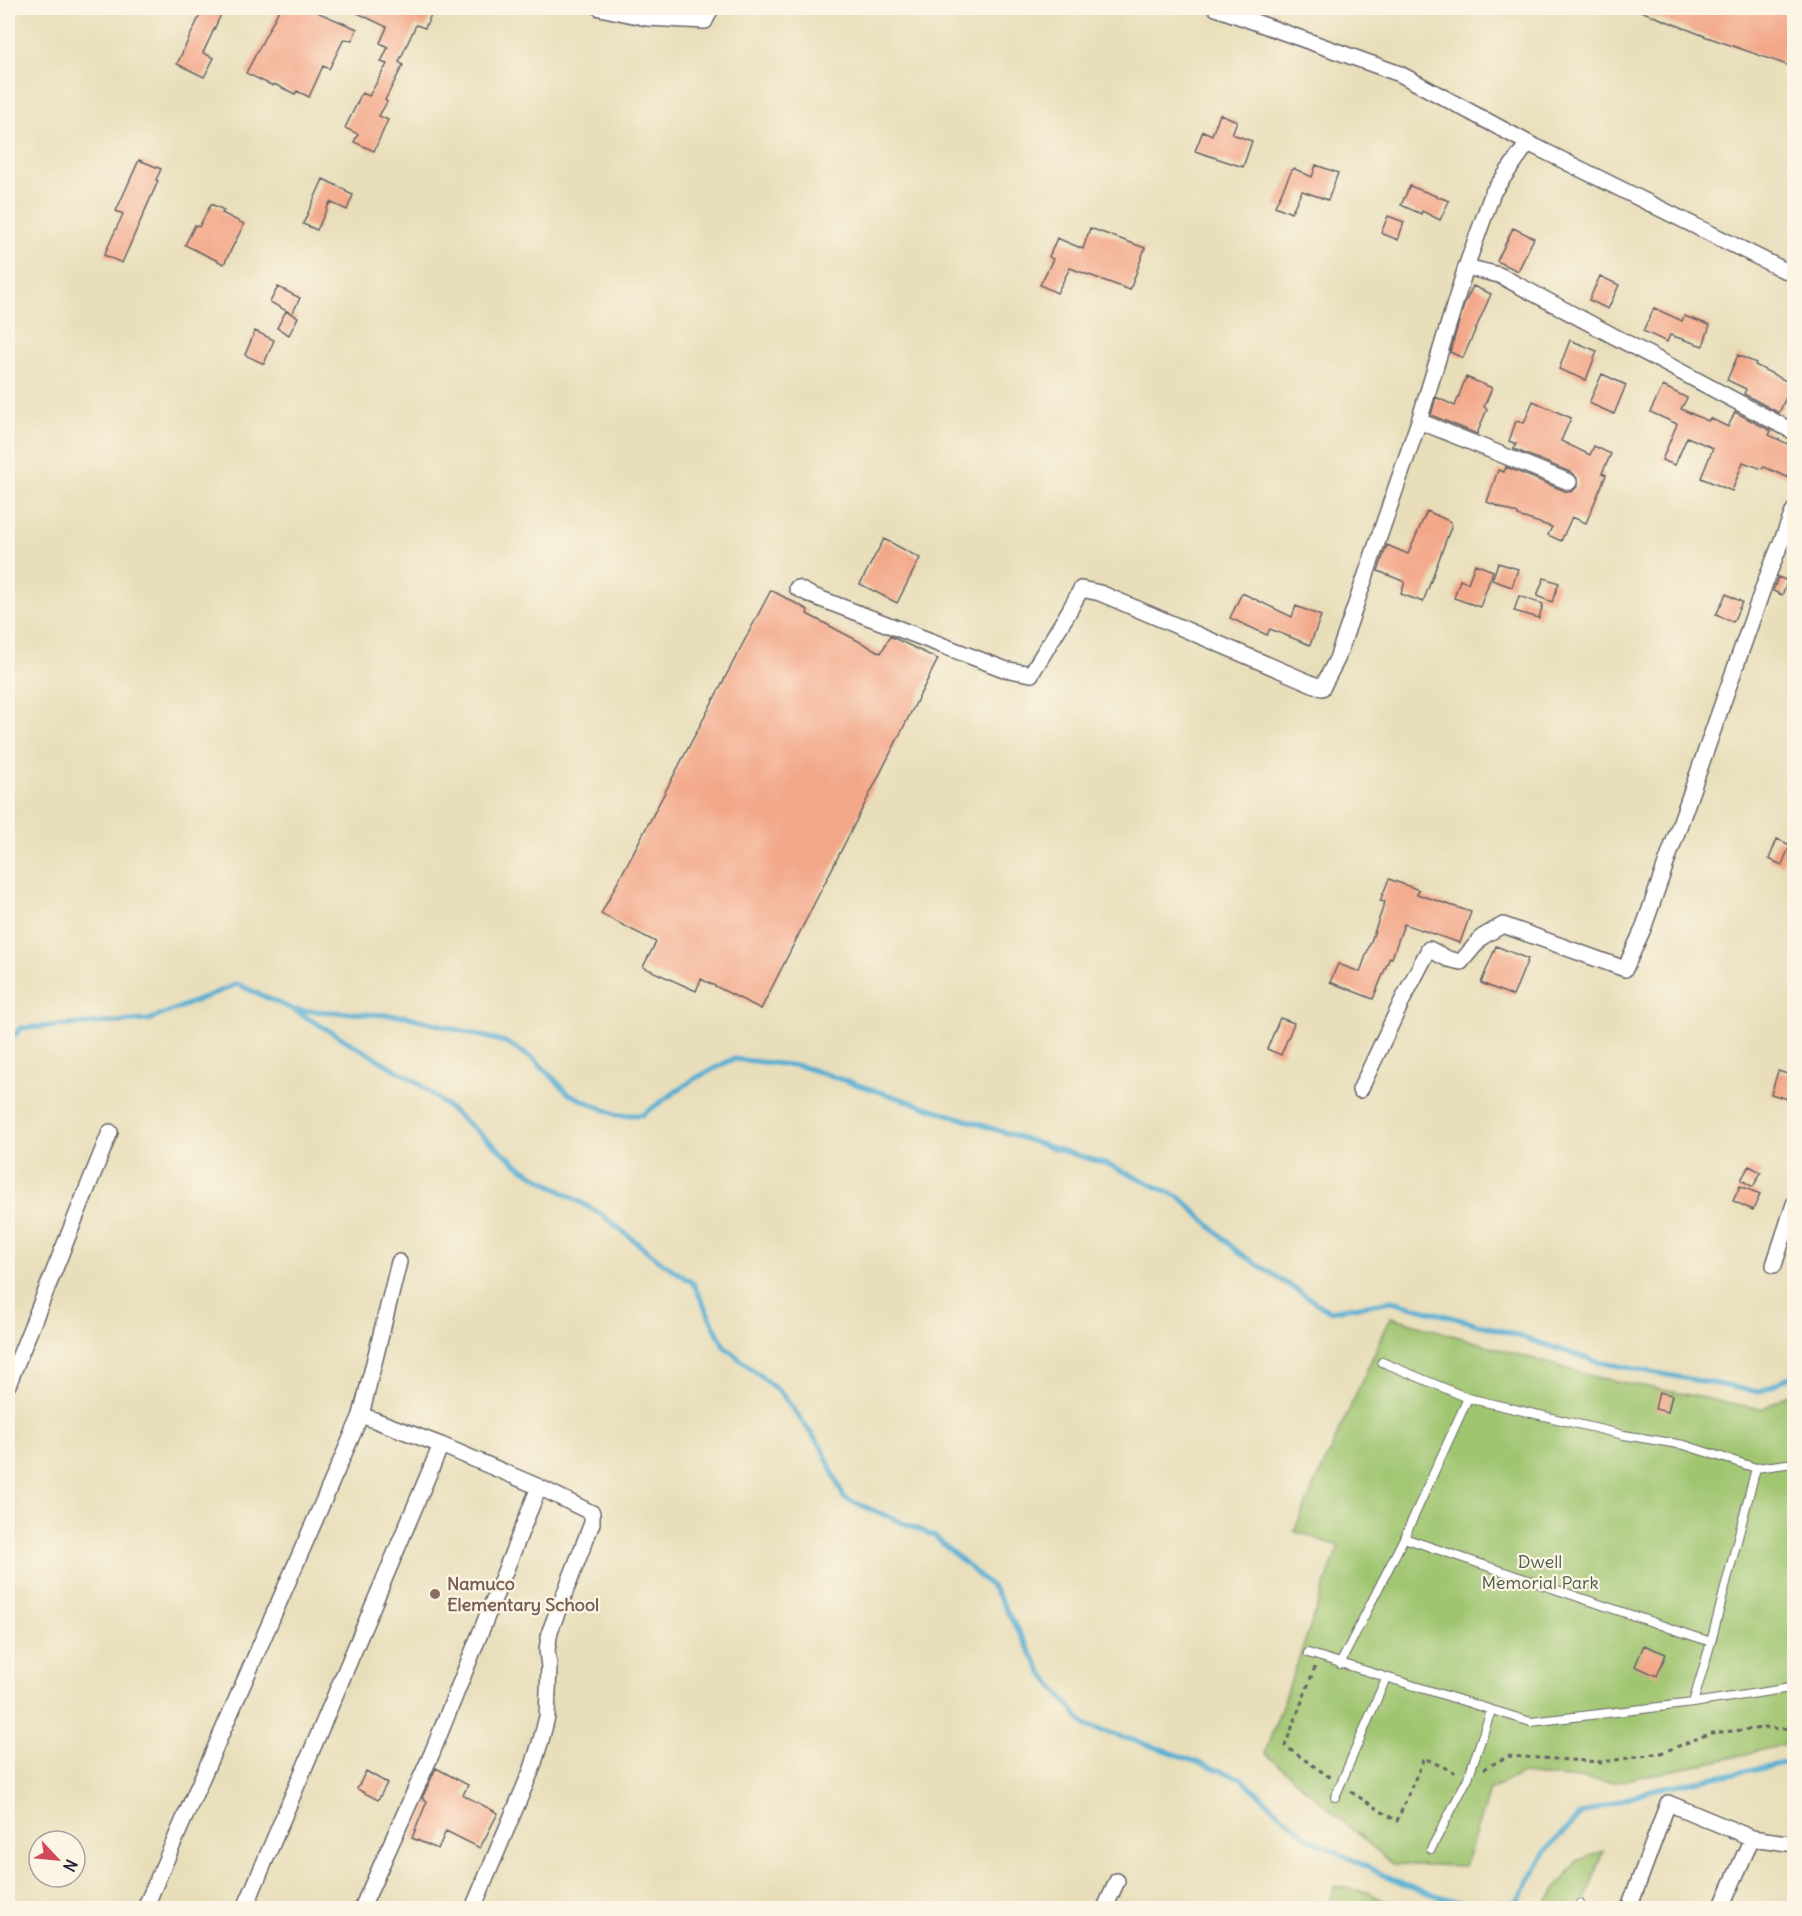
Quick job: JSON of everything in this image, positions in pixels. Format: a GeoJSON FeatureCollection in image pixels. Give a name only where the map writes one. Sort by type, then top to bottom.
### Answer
{"type":"FeatureCollection","features":[{"type":"Feature","properties":{"kind":"street"},"geometry":{"type":"LineString","coordinates":[[600,8],[647,18],[705,21],[711,8]]}},
{"type":"Feature","properties":{"kind":"street"},"geometry":{"type":"LineString","coordinates":[[1216,8],[1400,74],[1528,143],[1794,274]]}},
{"type":"Feature","properties":{"kind":"street"},"geometry":{"type":"LineString","coordinates":[[798,588],[813,596],[1004,669],[1031,674],[1081,589],[1100,593],[1322,688],[1337,659],[1419,421],[1466,267],[1493,192],[1528,143]]}},
{"type":"Feature","properties":{"kind":"street"},"geometry":{"type":"LineString","coordinates":[[1466,267],[1499,275],[1794,432]]}},
{"type":"Feature","properties":{"kind":"street"},"geometry":{"type":"LineString","coordinates":[[1419,421],[1569,482]]}},
{"type":"Feature","properties":{"kind":"street"},"geometry":{"type":"LineString","coordinates":[[1360,1090],[1428,949],[1448,959],[1461,962],[1482,937],[1503,925],[1625,969],[1643,929],[1766,580],[1794,510]]}},
{"type":"Feature","properties":{"kind":"street"},"geometry":{"type":"LineString","coordinates":[[8,1385],[110,1132]]}},
{"type":"Feature","properties":{"kind":"street"},"geometry":{"type":"LineString","coordinates":[[1774,1265],[1794,1204]]}},
{"type":"Feature","properties":{"kind":"street"},"geometry":{"type":"LineString","coordinates":[[144,1908],[361,1415],[399,1262]]}},
{"type":"Feature","properties":{"kind":"street"},"geometry":{"type":"LineString","coordinates":[[361,1415],[441,1445],[538,1487],[592,1514],[592,1523],[550,1630],[547,1650],[549,1666],[547,1717],[542,1740],[473,1908]]}},
{"type":"Feature","properties":{"kind":"street"},"geometry":{"type":"LineString","coordinates":[[245,1908],[441,1445]]}},
{"type":"Feature","properties":{"kind":"street"},"geometry":{"type":"LineString","coordinates":[[362,1908],[432,1753],[538,1487]]}},
{"type":"Feature","properties":{"kind":"street"},"geometry":{"type":"LineString","coordinates":[[1629,1908],[1668,1803],[1752,1838],[1794,1844]]}},
{"type":"Feature","properties":{"kind":"street"},"geometry":{"type":"LineString","coordinates":[[1721,1908],[1752,1838]]}},
{"type":"Feature","properties":{"kind":"street"},"geometry":{"type":"LineString","coordinates":[[1105,1908],[1117,1881]]}},
{"type":"Feature","properties":{"kind":"lane"},"geometry":{"type":"LineString","coordinates":[[1382,1362],[1468,1398],[1624,1435],[1684,1445],[1756,1468],[1794,1463]]}},
{"type":"Feature","properties":{"kind":"lane"},"geometry":{"type":"LineString","coordinates":[[1340,1664],[1404,1538],[1468,1398]]}},
{"type":"Feature","properties":{"kind":"lane"},"geometry":{"type":"LineString","coordinates":[[1693,1703],[1756,1468]]}},
{"type":"Feature","properties":{"kind":"lane"},"geometry":{"type":"LineString","coordinates":[[1404,1538],[1711,1642]]}},
{"type":"Feature","properties":{"kind":"lane"},"geometry":{"type":"LineString","coordinates":[[1308,1653],[1531,1722],[1693,1703],[1791,1688],[1794,1690]]}},
{"type":"Feature","properties":{"kind":"lane"},"geometry":{"type":"LineString","coordinates":[[1335,1797],[1386,1678]]}},
{"type":"Feature","properties":{"kind":"lane"},"geometry":{"type":"LineString","coordinates":[[1431,1849],[1468,1778],[1491,1711]]}},
{"type":"Feature","properties":{"kind":"path"},"geometry":{"type":"LineString","coordinates":[[1319,1657],[1285,1746],[1340,1785],[1397,1821],[1424,1758],[1468,1778],[1509,1756],[1602,1762],[1661,1753],[1711,1733],[1765,1728],[1794,1729]]}},
{"type":"Feature","properties":{"kind":"green space","name":"Dwell Memorial Park"},"geometry":{"type":"Polygon","coordinates":[[[1391,1317],[1595,1377],[1762,1409],[1794,1391],[1794,1742],[1616,1782],[1520,1774],[1489,1791],[1465,1866],[1392,1864],[1265,1753],[1339,1546],[1294,1531],[1391,1317]]]}},
{"type":"Feature","properties":{"kind":"green space"},"geometry":{"type":"Polygon","coordinates":[[[1603,1851],[1582,1908],[1542,1908],[1577,1861],[1603,1851]]]}},
{"type":"Feature","properties":{"kind":"green space"},"geometry":{"type":"Polygon","coordinates":[[[1335,1886],[1368,1892],[1397,1908],[1327,1908],[1335,1886]]]}},
{"type":"Feature","properties":{"kind":"building"},"geometry":{"type":"Polygon","coordinates":[[[209,8],[224,8],[203,53],[214,58],[204,77],[177,64],[202,11],[207,13],[209,8]]]}},
{"type":"Feature","properties":{"kind":"building"},"geometry":{"type":"Polygon","coordinates":[[[280,8],[322,8],[319,13],[357,29],[352,40],[344,39],[329,69],[323,66],[309,97],[297,91],[295,94],[274,84],[273,86],[246,73],[280,8]]]}},
{"type":"Feature","properties":{"kind":"building"},"geometry":{"type":"Polygon","coordinates":[[[347,8],[434,8],[425,28],[416,25],[399,62],[403,65],[379,116],[388,120],[374,151],[354,142],[358,134],[345,128],[362,93],[369,96],[387,64],[381,62],[388,47],[380,43],[387,27],[347,8]]]}},
{"type":"Feature","properties":{"kind":"building"},"geometry":{"type":"Polygon","coordinates":[[[1633,8],[1794,8],[1794,54],[1790,66],[1633,8]]]}},
{"type":"Feature","properties":{"kind":"building"},"geometry":{"type":"Polygon","coordinates":[[[1220,114],[1237,121],[1232,134],[1252,141],[1243,167],[1195,151],[1203,131],[1212,135],[1220,114]]]}},
{"type":"Feature","properties":{"kind":"building"},"geometry":{"type":"Polygon","coordinates":[[[139,160],[161,169],[156,180],[158,181],[122,263],[104,255],[123,214],[116,211],[139,160]]]}},
{"type":"Feature","properties":{"kind":"building"},"geometry":{"type":"Polygon","coordinates":[[[1316,165],[1338,173],[1328,200],[1302,191],[1291,213],[1275,206],[1293,168],[1312,177],[1316,165]]]}},
{"type":"Feature","properties":{"kind":"building"},"geometry":{"type":"Polygon","coordinates":[[[323,179],[353,195],[347,210],[330,202],[317,230],[303,224],[323,179]]]}},
{"type":"Feature","properties":{"kind":"building"},"geometry":{"type":"Polygon","coordinates":[[[1410,186],[1449,201],[1440,220],[1422,211],[1421,214],[1401,205],[1410,186]]]}},
{"type":"Feature","properties":{"kind":"building"},"geometry":{"type":"Polygon","coordinates":[[[211,204],[224,210],[222,213],[244,224],[224,264],[185,245],[195,225],[199,227],[211,204]]]}},
{"type":"Feature","properties":{"kind":"building"},"geometry":{"type":"Polygon","coordinates":[[[1388,216],[1404,222],[1398,240],[1381,233],[1388,216]]]}},
{"type":"Feature","properties":{"kind":"building"},"geometry":{"type":"Polygon","coordinates":[[[1090,228],[1145,248],[1130,290],[1070,268],[1057,293],[1040,285],[1053,259],[1049,257],[1057,238],[1083,249],[1090,228]]]}},
{"type":"Feature","properties":{"kind":"building"},"geometry":{"type":"Polygon","coordinates":[[[1513,228],[1534,238],[1518,271],[1497,261],[1513,228]]]}},
{"type":"Feature","properties":{"kind":"building"},"geometry":{"type":"Polygon","coordinates":[[[1600,276],[1619,285],[1608,309],[1589,300],[1600,276]]]}},
{"type":"Feature","properties":{"kind":"building"},"geometry":{"type":"Polygon","coordinates":[[[1473,286],[1491,294],[1463,358],[1450,352],[1464,305],[1473,286]]]}},
{"type":"Feature","properties":{"kind":"building"},"geometry":{"type":"Polygon","coordinates":[[[278,287],[300,298],[292,314],[270,302],[278,287]]]}},
{"type":"Feature","properties":{"kind":"building"},"geometry":{"type":"Polygon","coordinates":[[[1654,308],[1682,321],[1684,316],[1710,325],[1703,346],[1670,335],[1667,342],[1643,331],[1654,308]]]}},
{"type":"Feature","properties":{"kind":"building"},"geometry":{"type":"Polygon","coordinates":[[[286,311],[298,317],[289,335],[277,328],[286,311]]]}},
{"type":"Feature","properties":{"kind":"building"},"geometry":{"type":"Polygon","coordinates":[[[255,331],[274,340],[264,364],[245,355],[255,331]]]}},
{"type":"Feature","properties":{"kind":"building"},"geometry":{"type":"Polygon","coordinates":[[[1570,340],[1597,351],[1586,380],[1559,369],[1570,340]]]}},
{"type":"Feature","properties":{"kind":"building"},"geometry":{"type":"Polygon","coordinates":[[[1738,355],[1792,384],[1779,413],[1744,394],[1746,389],[1727,380],[1738,355]]]}},
{"type":"Feature","properties":{"kind":"building"},"geometry":{"type":"Polygon","coordinates":[[[1602,374],[1626,385],[1614,414],[1589,403],[1602,374]]]}},
{"type":"Feature","properties":{"kind":"building"},"geometry":{"type":"Polygon","coordinates":[[[1466,377],[1492,388],[1477,434],[1431,415],[1436,397],[1455,406],[1466,377]]]}},
{"type":"Feature","properties":{"kind":"building"},"geometry":{"type":"Polygon","coordinates":[[[1663,386],[1687,398],[1681,409],[1708,421],[1710,418],[1728,427],[1735,412],[1771,431],[1769,435],[1794,447],[1794,480],[1764,467],[1762,469],[1743,462],[1732,491],[1701,478],[1713,448],[1687,437],[1675,465],[1662,460],[1677,424],[1650,412],[1663,386]]]}},
{"type":"Feature","properties":{"kind":"building"},"geometry":{"type":"Polygon","coordinates":[[[1533,401],[1571,418],[1561,441],[1590,455],[1594,446],[1611,454],[1602,473],[1606,475],[1586,523],[1572,517],[1561,541],[1548,535],[1552,527],[1518,516],[1518,514],[1487,502],[1498,470],[1504,472],[1506,467],[1565,491],[1571,492],[1578,486],[1578,480],[1573,473],[1514,449],[1516,444],[1509,441],[1516,421],[1524,423],[1533,401]]]}},
{"type":"Feature","properties":{"kind":"building"},"geometry":{"type":"Polygon","coordinates":[[[1427,511],[1451,522],[1451,527],[1423,602],[1401,594],[1405,582],[1378,571],[1387,545],[1408,554],[1427,511]]]}},
{"type":"Feature","properties":{"kind":"building"},"geometry":{"type":"Polygon","coordinates":[[[884,539],[920,558],[897,603],[860,584],[884,539]]]}},
{"type":"Feature","properties":{"kind":"building"},"geometry":{"type":"Polygon","coordinates":[[[1498,563],[1518,569],[1512,587],[1492,580],[1498,563]]]}},
{"type":"Feature","properties":{"kind":"building"},"geometry":{"type":"Polygon","coordinates":[[[1475,564],[1493,571],[1480,607],[1454,598],[1460,580],[1468,583],[1475,564]]]}},
{"type":"Feature","properties":{"kind":"building"},"geometry":{"type":"Polygon","coordinates":[[[1778,577],[1788,581],[1782,595],[1773,591],[1778,577]]]}},
{"type":"Feature","properties":{"kind":"building"},"geometry":{"type":"Polygon","coordinates":[[[1544,578],[1559,583],[1552,602],[1537,596],[1544,578]]]}},
{"type":"Feature","properties":{"kind":"building"},"geometry":{"type":"Polygon","coordinates":[[[771,590],[808,610],[807,614],[881,653],[890,636],[938,659],[761,1009],[701,979],[696,991],[643,967],[656,942],[601,914],[771,590]]]}},
{"type":"Feature","properties":{"kind":"building"},"geometry":{"type":"Polygon","coordinates":[[[1242,593],[1292,617],[1296,606],[1321,616],[1310,645],[1270,629],[1267,635],[1230,618],[1242,593]]]}},
{"type":"Feature","properties":{"kind":"building"},"geometry":{"type":"Polygon","coordinates":[[[1726,594],[1742,602],[1733,622],[1716,615],[1726,594]]]}},
{"type":"Feature","properties":{"kind":"building"},"geometry":{"type":"Polygon","coordinates":[[[1519,596],[1543,604],[1539,618],[1514,611],[1519,596]]]}},
{"type":"Feature","properties":{"kind":"building"},"geometry":{"type":"Polygon","coordinates":[[[1777,839],[1790,845],[1782,865],[1769,859],[1777,839]]]}},
{"type":"Feature","properties":{"kind":"building"},"geometry":{"type":"Polygon","coordinates":[[[1389,879],[1419,890],[1417,894],[1471,912],[1460,943],[1404,924],[1392,958],[1390,957],[1373,999],[1330,982],[1338,964],[1360,972],[1385,902],[1380,901],[1389,879]]]}},
{"type":"Feature","properties":{"kind":"building"},"geometry":{"type":"Polygon","coordinates":[[[1496,946],[1528,959],[1513,996],[1481,983],[1496,946]]]}},
{"type":"Feature","properties":{"kind":"building"},"geometry":{"type":"Polygon","coordinates":[[[1280,1018],[1294,1023],[1281,1055],[1267,1049],[1280,1018]]]}},
{"type":"Feature","properties":{"kind":"building"},"geometry":{"type":"Polygon","coordinates":[[[1778,1071],[1794,1076],[1794,1101],[1771,1094],[1778,1071]]]}},
{"type":"Feature","properties":{"kind":"building"},"geometry":{"type":"Polygon","coordinates":[[[1749,1166],[1761,1172],[1753,1187],[1741,1180],[1749,1166]]]}},
{"type":"Feature","properties":{"kind":"building"},"geometry":{"type":"Polygon","coordinates":[[[1740,1186],[1760,1194],[1753,1210],[1733,1201],[1740,1186]]]}},
{"type":"Feature","properties":{"kind":"building"},"geometry":{"type":"Polygon","coordinates":[[[1659,1392],[1672,1395],[1668,1412],[1655,1409],[1659,1392]]]}},
{"type":"Feature","properties":{"kind":"building"},"geometry":{"type":"Polygon","coordinates":[[[1644,1645],[1666,1654],[1657,1676],[1635,1666],[1644,1645]]]}},
{"type":"Feature","properties":{"kind":"building"},"geometry":{"type":"Polygon","coordinates":[[[436,1768],[468,1785],[463,1795],[498,1813],[480,1848],[446,1831],[438,1849],[412,1838],[427,1801],[422,1798],[436,1768]]]}},
{"type":"Feature","properties":{"kind":"building"},"geometry":{"type":"Polygon","coordinates":[[[366,1771],[387,1783],[378,1800],[357,1789],[366,1771]]]}},
{"type":"Feature","properties":{"kind":"waterway"},"geometry":{"type":"LineString","coordinates":[[8,1043],[21,1028],[149,1020],[237,984],[294,1010],[417,1082],[522,1168],[602,1215],[660,1261],[693,1283],[724,1346],[782,1394],[822,1448],[844,1498],[934,1536],[994,1589],[1043,1674],[1085,1725],[1241,1778],[1308,1838],[1404,1885],[1467,1905],[1517,1902],[1546,1851],[1581,1814],[1651,1790],[1794,1761]]}},
{"type":"Feature","properties":{"kind":"waterway"},"geometry":{"type":"LineString","coordinates":[[294,1010],[405,1016],[505,1042],[535,1060],[569,1094],[617,1115],[642,1115],[694,1079],[733,1059],[800,1066],[1107,1164],[1181,1198],[1238,1252],[1329,1311],[1392,1301],[1506,1332],[1598,1362],[1759,1392],[1789,1377],[1794,1378]]}},
{"type":"Feature","properties":{"kind":"place","name":"Namuco Elementary School"},"geometry":{"type":"Point","coordinates":[435,1594]}}]}
